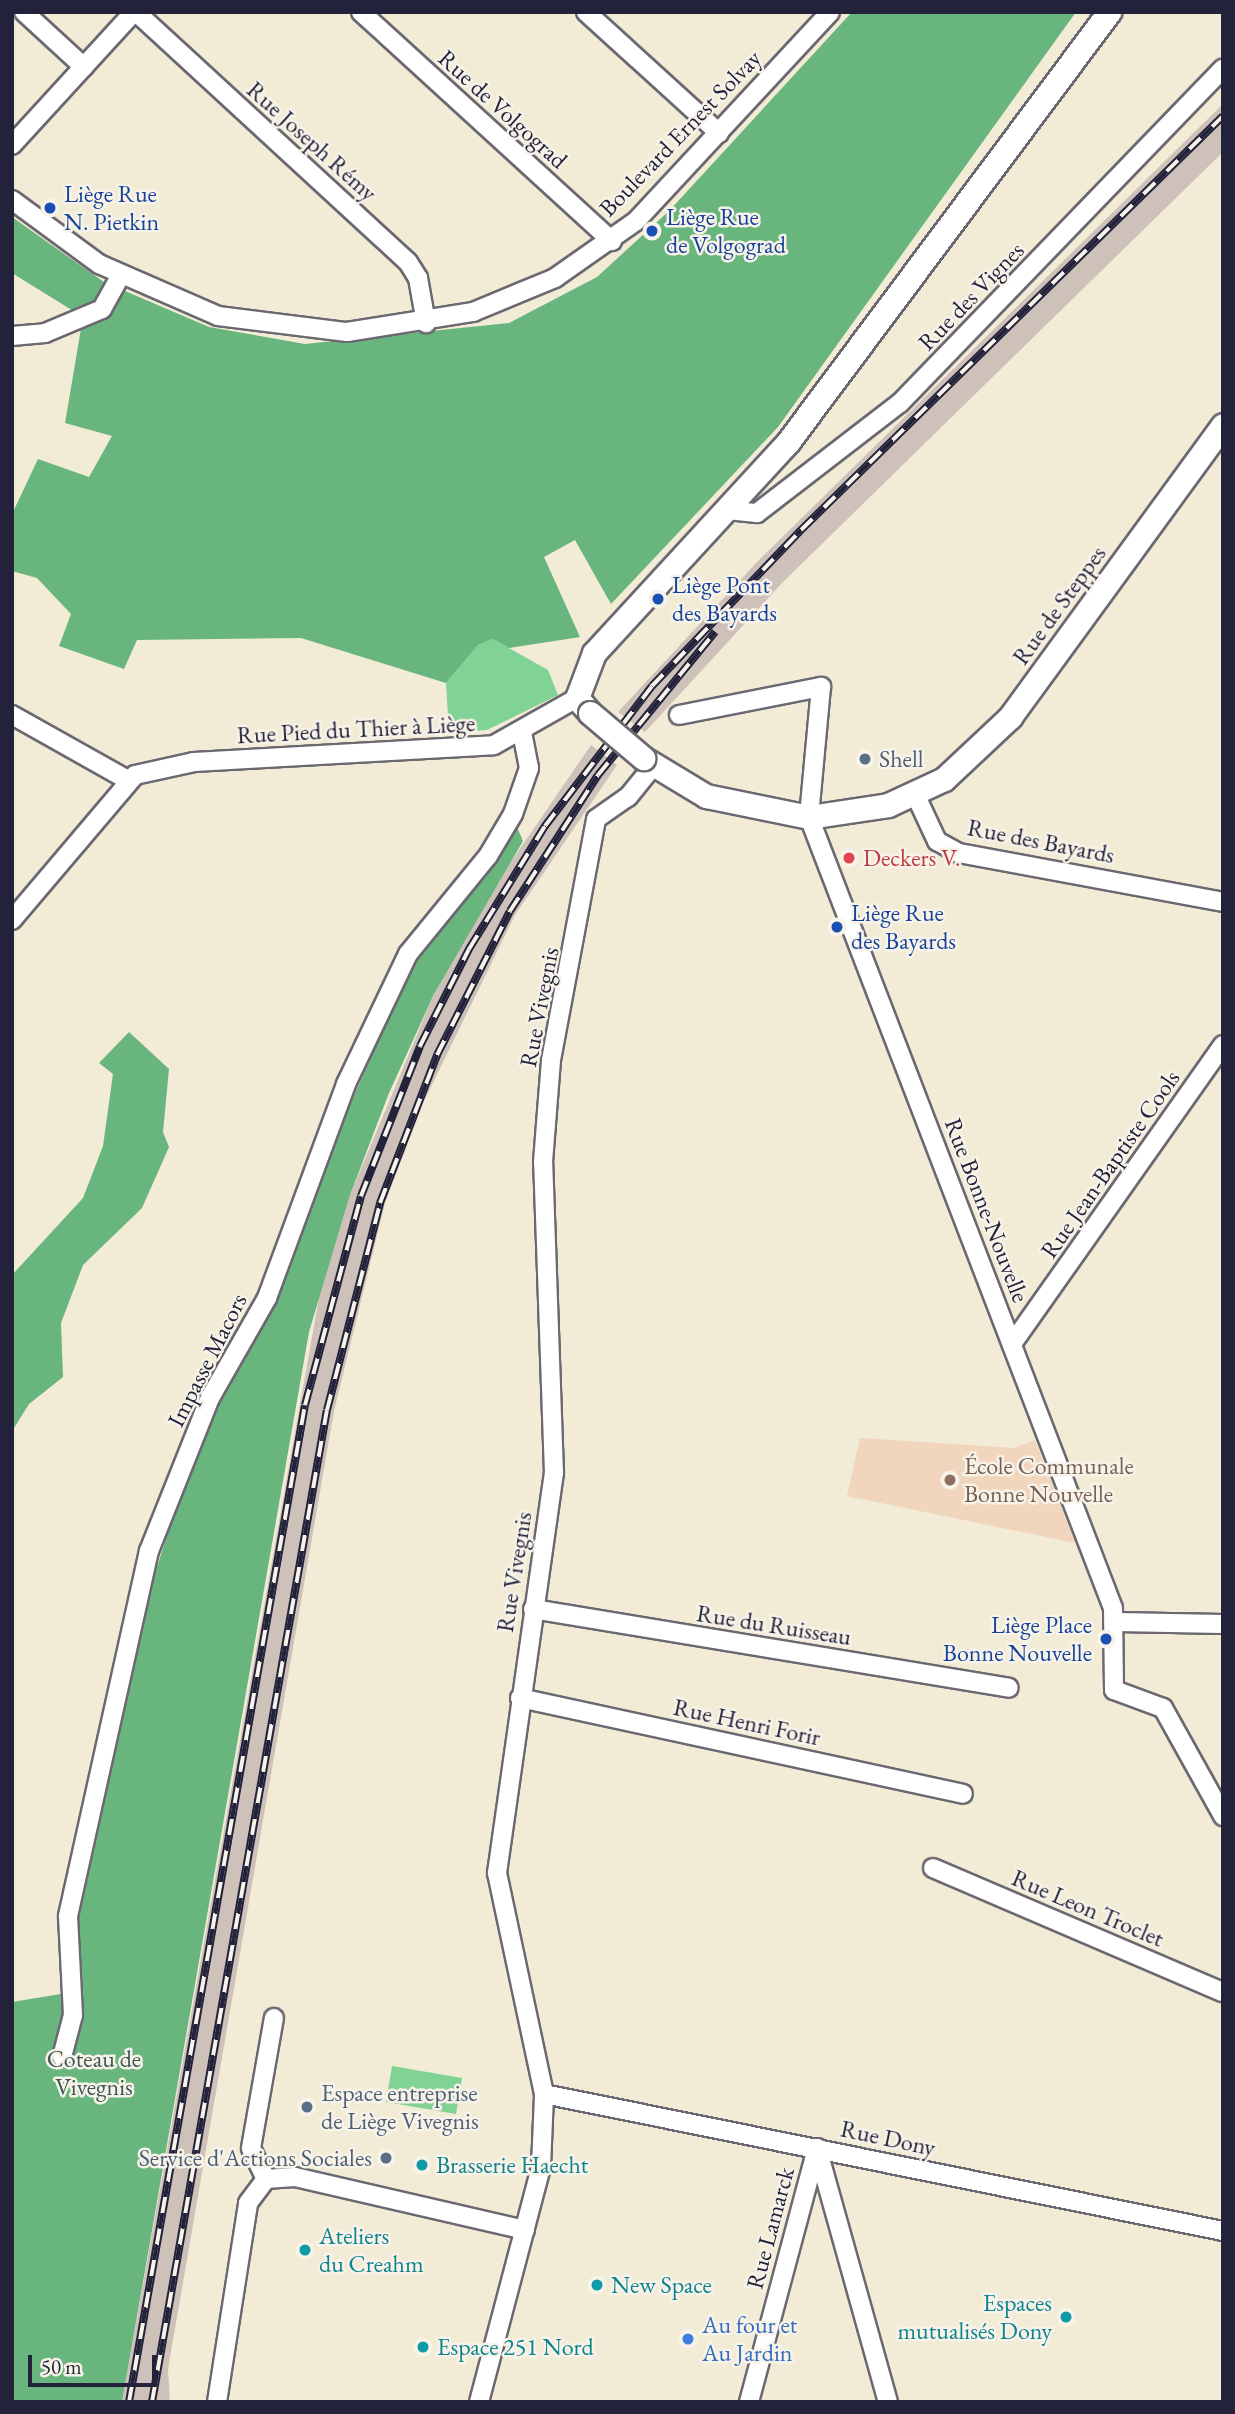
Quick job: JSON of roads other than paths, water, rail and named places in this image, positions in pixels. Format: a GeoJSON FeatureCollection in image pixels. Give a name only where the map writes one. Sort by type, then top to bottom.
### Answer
{"type":"FeatureCollection","features":[{"type":"Feature","properties":{"kind":"street"},"geometry":{"type":"LineString","coordinates":[[24,12],[84,67]]}},
{"type":"Feature","properties":{"kind":"street"},"geometry":{"type":"LineString","coordinates":[[12,145],[135,12]]}},
{"type":"Feature","properties":{"kind":"street","name":"Rue Joseph Rémy"},"geometry":{"type":"LineString","coordinates":[[135,12],[408,262],[418,278],[426,323]]}},
{"type":"Feature","properties":{"kind":"street","name":"Rue de Volgograd"},"geometry":{"type":"LineString","coordinates":[[361,12],[612,241]]}},
{"type":"Feature","properties":{"kind":"street"},"geometry":{"type":"LineString","coordinates":[[586,12],[719,134]]}},
{"type":"Feature","properties":{"kind":"street"},"geometry":{"type":"LineString","coordinates":[[916,796],[844,815],[809,817],[734,806],[648,762],[583,706],[594,653],[727,510],[801,425],[1109,12]]}},
{"type":"Feature","properties":{"kind":"street","name":"Boulevard Ernest Solvay"},"geometry":{"type":"LineString","coordinates":[[12,200],[120,276],[209,313],[282,329],[347,332],[426,323],[533,289],[612,241],[719,134],[820,16]]}},
{"type":"Feature","properties":{"kind":"street","name":"Rue des Vignes"},"geometry":{"type":"LineString","coordinates":[[727,510],[757,513],[900,403],[1223,69]]}},
{"type":"Feature","properties":{"kind":"street"},"geometry":{"type":"LineString","coordinates":[[12,336],[45,333],[102,309],[120,276]]}},
{"type":"Feature","properties":{"kind":"street","name":"Rue de Steppes"},"geometry":{"type":"LineString","coordinates":[[916,796],[957,771],[1010,717],[1223,425]]}},
{"type":"Feature","properties":{"kind":"street"},"geometry":{"type":"LineString","coordinates":[[679,715],[821,687],[809,817]]}},
{"type":"Feature","properties":{"kind":"street","name":"Rue Pied du Thier à Liège"},"geometry":{"type":"LineString","coordinates":[[128,780],[194,762],[459,750],[522,733],[583,706]]}},
{"type":"Feature","properties":{"kind":"street"},"geometry":{"type":"LineString","coordinates":[[12,715],[128,780],[12,920]]}},
{"type":"Feature","properties":{"kind":"street","name":"Impasse Macors"},"geometry":{"type":"LineString","coordinates":[[62,2057],[73,2015],[68,1916],[149,1551],[210,1398],[267,1298],[346,1084],[408,954],[488,856],[513,814],[529,768],[522,733]]}},
{"type":"Feature","properties":{"kind":"street","name":"Rue Vivegnis"},"geometry":{"type":"LineString","coordinates":[[480,2402],[541,2167],[544,2094],[497,1873],[556,1436],[543,1175],[551,1060],[596,819],[628,797],[648,762]]}},
{"type":"Feature","properties":{"kind":"street","name":"Rue des Bayards"},"geometry":{"type":"LineString","coordinates":[[916,796],[937,841],[959,853],[1223,902]]}},
{"type":"Feature","properties":{"kind":"street","name":"Rue Bonne-Nouvelle"},"geometry":{"type":"LineString","coordinates":[[809,817],[1117,1622]]}},
{"type":"Feature","properties":{"kind":"street","name":"Rue Jean-Baptiste Cools"},"geometry":{"type":"LineString","coordinates":[[1012,1344],[1223,1045]]}},
{"type":"Feature","properties":{"kind":"street","name":"Rue du Ruisseau"},"geometry":{"type":"LineString","coordinates":[[533,1609],[1008,1688]]}},
{"type":"Feature","properties":{"kind":"street"},"geometry":{"type":"LineString","coordinates":[[1223,1624],[1117,1622],[1114,1690],[1163,1708],[1223,1816]]}},
{"type":"Feature","properties":{"kind":"street","name":"Rue Henri Forir"},"geometry":{"type":"LineString","coordinates":[[520,1698],[963,1794]]}},
{"type":"Feature","properties":{"kind":"street","name":"Rue Leon Troclet"},"geometry":{"type":"LineString","coordinates":[[933,1868],[1223,1992]]}},
{"type":"Feature","properties":{"kind":"street"},"geometry":{"type":"LineString","coordinates":[[266,2179],[251,2148],[274,2018]]}},
{"type":"Feature","properties":{"kind":"street","name":"Rue Dony"},"geometry":{"type":"LineString","coordinates":[[544,2094],[1223,2231]]}},
{"type":"Feature","properties":{"kind":"street"},"geometry":{"type":"LineString","coordinates":[[817,2148],[888,2402]]}},
{"type":"Feature","properties":{"kind":"street","name":"Rue Lamarck"},"geometry":{"type":"LineString","coordinates":[[749,2402],[817,2148]]}},
{"type":"Feature","properties":{"kind":"street"},"geometry":{"type":"LineString","coordinates":[[217,2402],[248,2203],[266,2179],[295,2177],[525,2230]]}},
{"type":"Feature","properties":{"kind":"railway"},"geometry":{"type":"LineString","coordinates":[[129,2402],[305,1405],[361,1196],[420,1046],[469,949],[545,826],[652,686],[801,530],[1223,116]]}},
{"type":"Feature","properties":{"kind":"railway"},"geometry":{"type":"LineString","coordinates":[[152,2402],[327,1410],[380,1203],[437,1055],[510,911],[598,775],[715,632]]}},
{"type":"Feature","properties":{"kind":"place","name":"Liège Rue N. Pietkin"},"geometry":{"type":"Point","coordinates":[50,208]}},
{"type":"Feature","properties":{"kind":"place","name":"Liège Rue de Volgograd"},"geometry":{"type":"Point","coordinates":[652,231]}},
{"type":"Feature","properties":{"kind":"place","name":"Liège Pont des Bayards"},"geometry":{"type":"Point","coordinates":[658,599]}},
{"type":"Feature","properties":{"kind":"place","name":"Shell"},"geometry":{"type":"Point","coordinates":[865,759]}},
{"type":"Feature","properties":{"kind":"place","name":"Deckers V."},"geometry":{"type":"Point","coordinates":[849,858]}},
{"type":"Feature","properties":{"kind":"place","name":"Liège Rue des Bayards"},"geometry":{"type":"Point","coordinates":[837,927]}},
{"type":"Feature","properties":{"kind":"place","name":"École Communale Bonne Nouvelle"},"geometry":{"type":"Point","coordinates":[950,1480]}},
{"type":"Feature","properties":{"kind":"place","name":"Liège Place Bonne Nouvelle"},"geometry":{"type":"Point","coordinates":[1106,1639]}},
{"type":"Feature","properties":{"kind":"place","name":"Espace entreprise de Liège Vivegnis"},"geometry":{"type":"Point","coordinates":[307,2107]}},
{"type":"Feature","properties":{"kind":"place","name":"Service d'Actions Sociales"},"geometry":{"type":"Point","coordinates":[386,2158]}},
{"type":"Feature","properties":{"kind":"place","name":"Brasserie Haecht"},"geometry":{"type":"Point","coordinates":[422,2165]}},
{"type":"Feature","properties":{"kind":"place","name":"Ateliers du Creahm"},"geometry":{"type":"Point","coordinates":[305,2250]}},
{"type":"Feature","properties":{"kind":"place","name":"New Space"},"geometry":{"type":"Point","coordinates":[597,2285]}},
{"type":"Feature","properties":{"kind":"place","name":"Espaces mutualisés Dony"},"geometry":{"type":"Point","coordinates":[1066,2317]}},
{"type":"Feature","properties":{"kind":"place","name":"Au four et Au Jardin"},"geometry":{"type":"Point","coordinates":[688,2339]}},
{"type":"Feature","properties":{"kind":"place","name":"Espace 251 Nord"},"geometry":{"type":"Point","coordinates":[423,2347]}},
{"type":"Feature","properties":{"kind":"park label","name":"Coteau de Vivegnis"},"geometry":{"type":"Point","coordinates":[94,2073]}}]}
